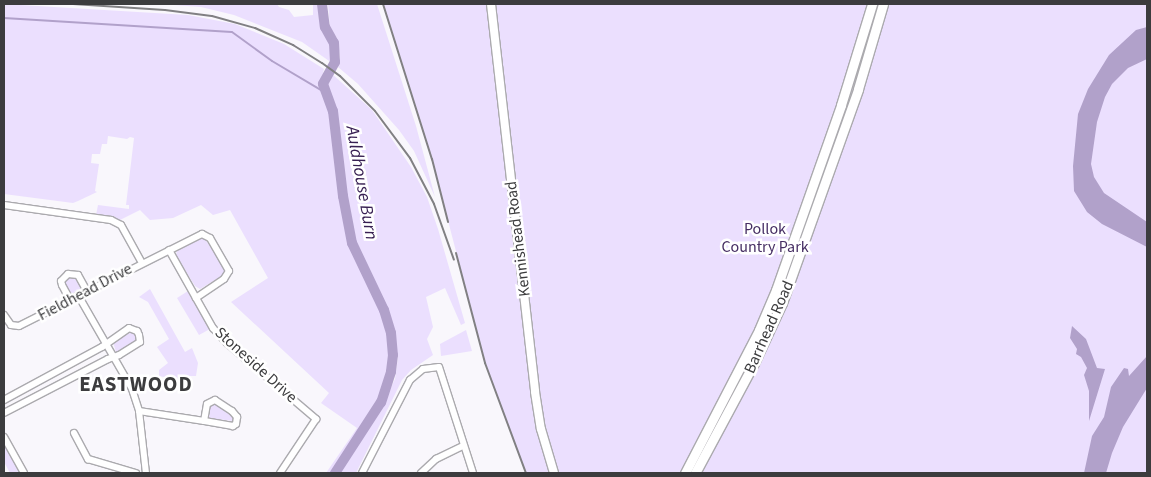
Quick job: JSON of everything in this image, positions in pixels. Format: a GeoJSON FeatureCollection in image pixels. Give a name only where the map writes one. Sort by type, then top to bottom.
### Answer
{"type":"FeatureCollection","features":[{"type":"Feature","properties":{"kind":"main road","name":"Barrhead Road"},"geometry":{"type":"LineString","coordinates":[[685,473],[759,330],[776,290],[843,97],[872,4]]}},
{"type":"Feature","properties":{"kind":"main road","name":"Barrhead Road"},"geometry":{"type":"LineString","coordinates":[[695,473],[775,321],[858,90],[883,4]]}},
{"type":"Feature","properties":{"kind":"main road"},"geometry":{"type":"LineString","coordinates":[[796,234],[806,238]]}},
{"type":"Feature","properties":{"kind":"street","name":"Kennishead Road"},"geometry":{"type":"LineString","coordinates":[[491,4],[535,392],[541,429],[554,473]]}},
{"type":"Feature","properties":{"kind":"street"},"geometry":{"type":"LineString","coordinates":[[4,205],[112,220],[120,225],[142,263]]}},
{"type":"Feature","properties":{"kind":"street","name":"Fieldhead Drive"},"geometry":{"type":"LineString","coordinates":[[4,315],[11,325],[19,326],[202,234],[210,238],[228,271],[224,279],[196,298]]}},
{"type":"Feature","properties":{"kind":"street","name":"Stoneside Drive"},"geometry":{"type":"LineString","coordinates":[[169,250],[212,326],[228,344],[316,419],[280,473]]}},
{"type":"Feature","properties":{"kind":"street"},"geometry":{"type":"LineString","coordinates":[[70,300],[61,281],[68,274],[78,275],[87,291]]}},
{"type":"Feature","properties":{"kind":"street"},"geometry":{"type":"LineString","coordinates":[[78,295],[132,389],[139,411],[146,473]]}},
{"type":"Feature","properties":{"kind":"street"},"geometry":{"type":"LineString","coordinates":[[4,400],[106,343],[129,328],[137,331],[140,342],[4,413]]}},
{"type":"Feature","properties":{"kind":"street"},"geometry":{"type":"LineString","coordinates":[[362,473],[410,380],[423,369],[439,367],[472,473]]}},
{"type":"Feature","properties":{"kind":"street"},"geometry":{"type":"LineString","coordinates":[[139,411],[233,426],[236,424],[237,417],[232,411],[215,400],[207,404],[204,421]]}},
{"type":"Feature","properties":{"kind":"street"},"geometry":{"type":"LineString","coordinates":[[74,432],[88,459],[136,473]]}},
{"type":"Feature","properties":{"kind":"street"},"geometry":{"type":"LineString","coordinates":[[4,437],[24,473]]}},
{"type":"Feature","properties":{"kind":"street"},"geometry":{"type":"LineString","coordinates":[[421,473],[436,459],[463,446]]}},
{"type":"Feature","properties":{"kind":"green space"},"geometry":{"type":"Polygon","coordinates":[[[4,4],[188,15],[235,24],[284,44],[324,69],[320,86],[332,112],[342,203],[351,244],[372,286],[385,323],[389,351],[387,375],[377,405],[332,473],[326,473],[357,428],[321,403],[329,393],[231,302],[268,278],[230,210],[213,215],[201,205],[173,218],[150,220],[140,210],[120,220],[96,215],[98,205],[129,209],[129,205],[126,205],[134,138],[130,137],[127,139],[108,136],[107,144],[102,144],[100,154],[92,154],[91,163],[99,164],[95,191],[97,192],[78,201],[73,203],[4,194],[4,4]]]}},
{"type":"Feature","properties":{"kind":"green space"},"geometry":{"type":"Polygon","coordinates":[[[160,4],[277,4],[279,7],[289,10],[294,17],[313,15],[313,4],[320,4],[322,27],[330,39],[332,63],[302,42],[234,15],[201,7],[160,4]]]}},
{"type":"Feature","properties":{"kind":"green space"},"geometry":{"type":"Polygon","coordinates":[[[328,4],[377,4],[416,126],[435,197],[414,151],[399,130],[358,84],[338,67],[340,57],[337,38],[330,29],[328,4]]]}},
{"type":"Feature","properties":{"kind":"green space","name":"Pollok Country Park"},"geometry":{"type":"Polygon","coordinates":[[[383,4],[1147,4],[1147,473],[526,473],[485,363],[432,159],[383,4]]]}},
{"type":"Feature","properties":{"kind":"green space"},"geometry":{"type":"Polygon","coordinates":[[[331,73],[372,110],[411,167],[427,197],[465,323],[461,325],[445,288],[426,297],[433,327],[427,339],[433,355],[411,370],[402,380],[356,473],[338,473],[379,411],[395,379],[398,357],[378,289],[356,242],[345,196],[336,111],[325,84],[331,73]]]}},
{"type":"Feature","properties":{"kind":"green space"},"geometry":{"type":"Polygon","coordinates":[[[201,238],[206,240],[225,270],[225,274],[200,289],[195,286],[176,256],[177,249],[201,238]]]}},
{"type":"Feature","properties":{"kind":"green space"},"geometry":{"type":"Polygon","coordinates":[[[73,277],[79,279],[81,285],[79,291],[73,293],[67,291],[65,285],[67,279],[73,277]]]}},
{"type":"Feature","properties":{"kind":"green space"},"geometry":{"type":"Polygon","coordinates":[[[150,289],[185,352],[192,348],[198,363],[196,376],[190,376],[188,382],[178,386],[179,380],[159,376],[159,370],[168,363],[157,347],[169,339],[148,302],[139,297],[150,289]]]}},
{"type":"Feature","properties":{"kind":"green space"},"geometry":{"type":"Polygon","coordinates":[[[188,291],[210,329],[199,335],[177,298],[188,291]]]}},
{"type":"Feature","properties":{"kind":"green space"},"geometry":{"type":"Polygon","coordinates":[[[466,330],[472,351],[441,356],[440,344],[466,330]]]}},
{"type":"Feature","properties":{"kind":"green space"},"geometry":{"type":"Polygon","coordinates":[[[135,332],[138,341],[120,352],[116,352],[113,342],[135,332]]]}},
{"type":"Feature","properties":{"kind":"green space"},"geometry":{"type":"Polygon","coordinates":[[[216,403],[233,415],[233,421],[209,418],[210,406],[216,403]]]}},
{"type":"Feature","properties":{"kind":"green space"},"geometry":{"type":"Polygon","coordinates":[[[4,443],[21,473],[10,473],[4,462],[4,443]]]}},
{"type":"Feature","properties":{"kind":"shaded area"},"geometry":{"type":"Polygon","coordinates":[[[1147,27],[1147,59],[1128,68],[1112,84],[1105,97],[1097,122],[1091,164],[1094,177],[1104,193],[1147,222],[1147,247],[1102,224],[1087,212],[1074,191],[1073,166],[1078,114],[1088,89],[1109,55],[1136,30],[1147,27]]]}},
{"type":"Feature","properties":{"kind":"shaded area"},"geometry":{"type":"Polygon","coordinates":[[[1072,326],[1086,339],[1097,368],[1105,369],[1089,421],[1089,391],[1084,375],[1087,368],[1081,357],[1076,354],[1077,349],[1070,338],[1072,326]]]}},
{"type":"Feature","properties":{"kind":"shaded area"},"geometry":{"type":"Polygon","coordinates":[[[1147,356],[1147,388],[1123,427],[1106,473],[1084,473],[1092,436],[1104,417],[1111,387],[1124,368],[1128,369],[1129,376],[1147,356]]]}},
{"type":"Feature","properties":{"kind":"waterway","name":"Auldhouse Burn"},"geometry":{"type":"LineString","coordinates":[[322,4],[325,27],[334,43],[335,62],[323,84],[333,111],[343,196],[352,243],[384,310],[391,333],[393,355],[391,372],[381,402],[335,473]]}},
{"type":"Feature","properties":{"kind":"waterway"},"geometry":{"type":"LineString","coordinates":[[4,18],[232,32],[272,61],[326,93]]}},
{"type":"Feature","properties":{"kind":"railway"},"geometry":{"type":"LineString","coordinates":[[73,4],[165,10],[212,16],[255,28],[293,45],[322,63],[340,76],[375,111],[410,158],[434,204],[454,260]]}},
{"type":"Feature","properties":{"kind":"railway"},"geometry":{"type":"LineString","coordinates":[[383,4],[432,159],[448,222]]}},
{"type":"Feature","properties":{"kind":"railway"},"geometry":{"type":"LineString","coordinates":[[456,253],[485,363],[526,473]]}},
{"type":"Feature","properties":{"kind":"district","name":"EASTWOOD"},"geometry":{"type":"Point","coordinates":[136,384]}}]}
